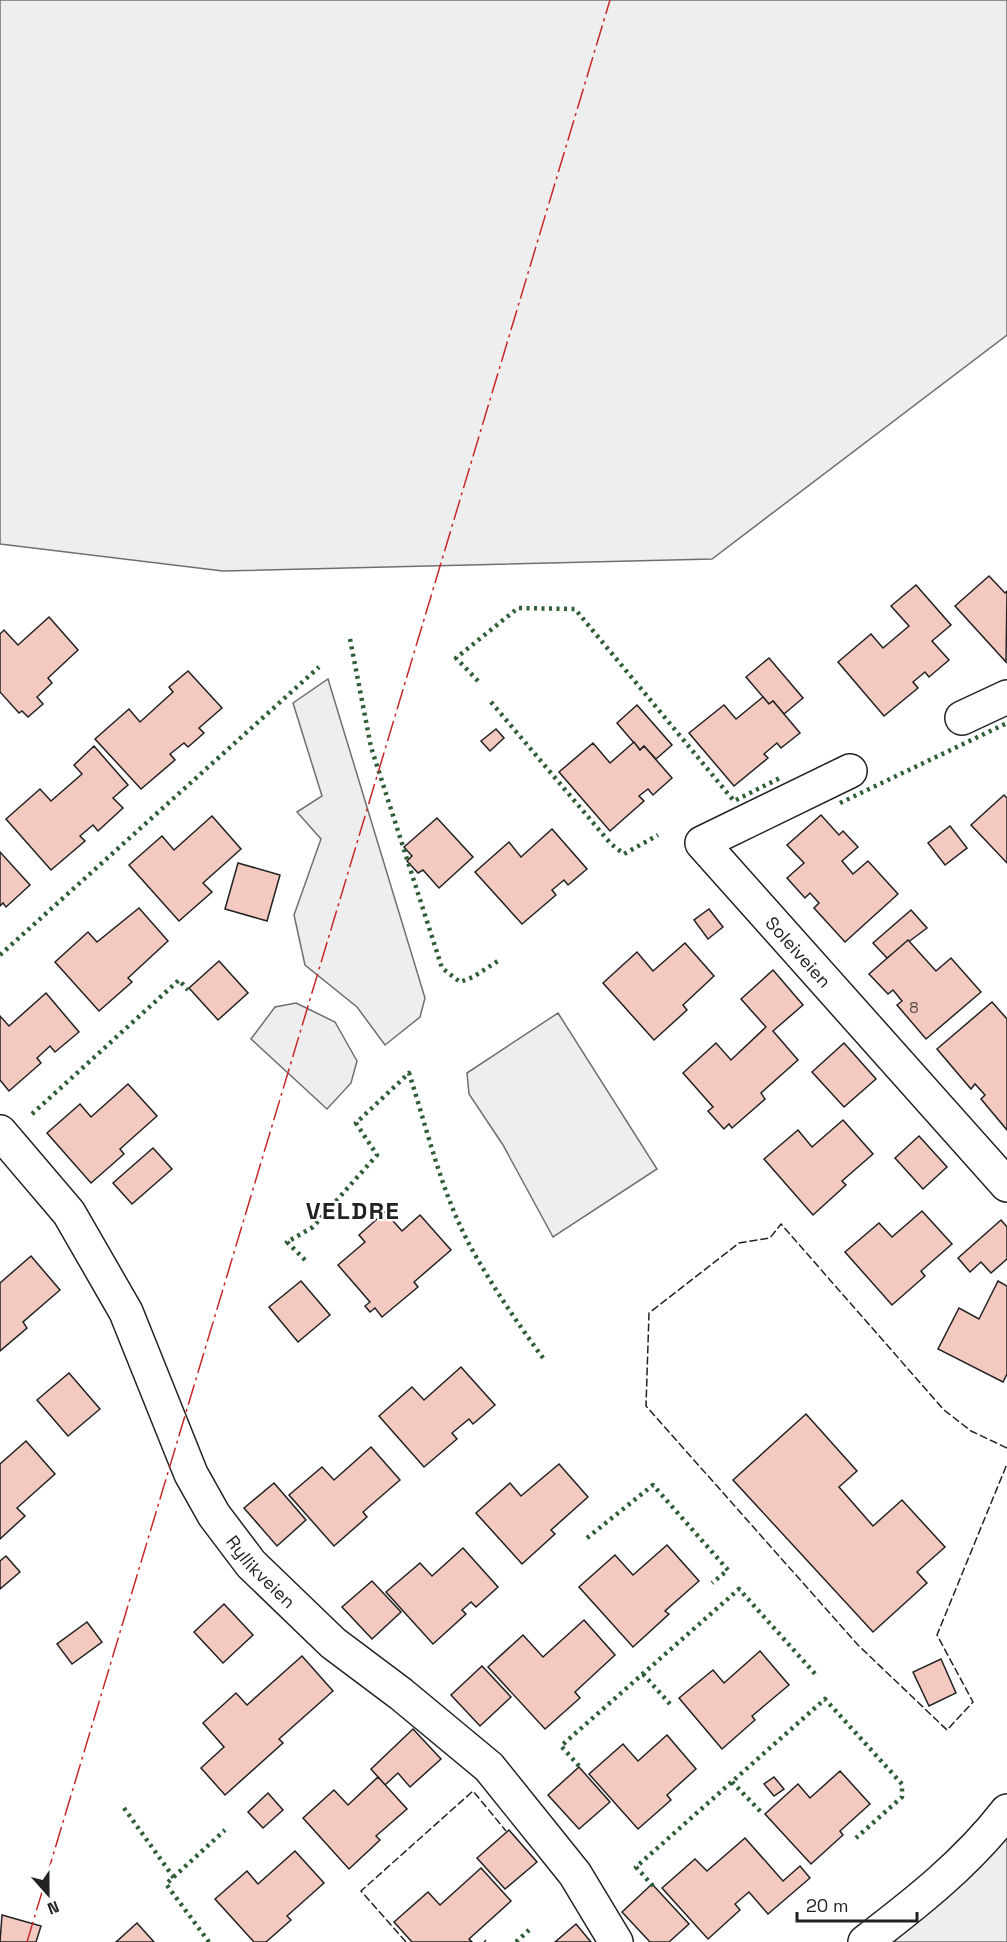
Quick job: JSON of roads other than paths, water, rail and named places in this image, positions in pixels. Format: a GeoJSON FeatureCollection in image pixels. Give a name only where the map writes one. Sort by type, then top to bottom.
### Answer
{"type":"FeatureCollection","features":[{"type":"Feature","properties":{"kind":"street"},"geometry":{"type":"LineString","coordinates":[[962,718],[1007,697]]}},
{"type":"Feature","properties":{"kind":"street","name":"Soleiveien"},"geometry":{"type":"LineString","coordinates":[[850,771],[702,843],[1007,1185]]}},
{"type":"Feature","properties":{"kind":"street","name":"Ryllikveien"},"geometry":{"type":"LineString","coordinates":[[0,1132],[69,1213],[126,1312],[191,1474],[220,1523],[251,1564],[333,1643],[401,1694],[489,1767],[575,1874],[616,1942]]}},
{"type":"Feature","properties":{"kind":"street"},"geometry":{"type":"LineString","coordinates":[[865,1942],[920,1900],[985,1840],[1007,1811]]}},
{"type":"Feature","properties":{"kind":"district","name":"VELDRE"},"geometry":{"type":"Point","coordinates":[353,1210]}}]}
